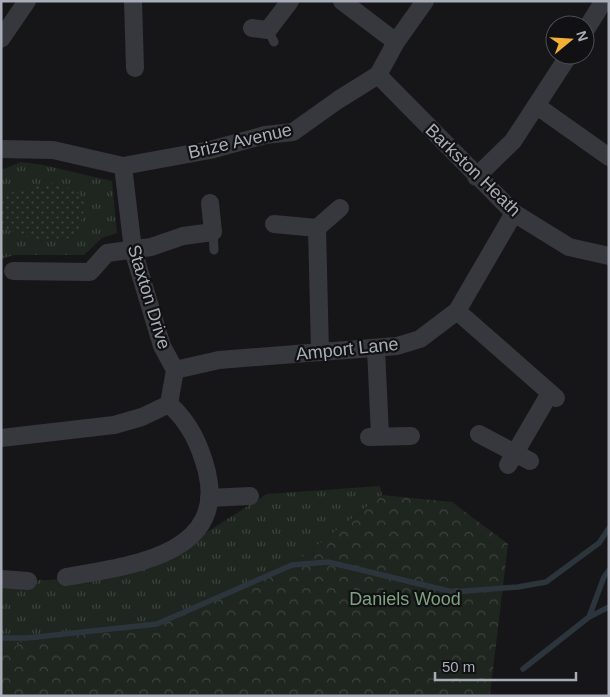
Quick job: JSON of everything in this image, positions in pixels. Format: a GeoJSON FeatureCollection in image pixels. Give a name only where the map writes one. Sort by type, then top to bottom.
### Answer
{"type":"FeatureCollection","features":[{"type":"Feature","properties":{"kind":"street"},"geometry":{"type":"LineString","coordinates":[[1,39],[27,1]]}},
{"type":"Feature","properties":{"kind":"street"},"geometry":{"type":"LineString","coordinates":[[133,1],[134,68]]}},
{"type":"Feature","properties":{"kind":"street"},"geometry":{"type":"LineString","coordinates":[[265,34],[290,1]]}},
{"type":"Feature","properties":{"kind":"street"},"geometry":{"type":"LineString","coordinates":[[342,1],[396,42]]}},
{"type":"Feature","properties":{"kind":"street","name":"Brize Avenue"},"geometry":{"type":"LineString","coordinates":[[1,149],[53,150],[122,166],[210,150],[265,135],[294,132],[338,100],[378,75],[396,42],[425,1]]}},
{"type":"Feature","properties":{"kind":"street"},"geometry":{"type":"LineString","coordinates":[[595,15],[603,2]]}},
{"type":"Feature","properties":{"kind":"street"},"geometry":{"type":"LineString","coordinates":[[476,177],[513,141],[564,65]]}},
{"type":"Feature","properties":{"kind":"street","name":"Barkston Heath"},"geometry":{"type":"LineString","coordinates":[[378,75],[514,214],[569,246],[609,256]]}},
{"type":"Feature","properties":{"kind":"street"},"geometry":{"type":"LineString","coordinates":[[537,106],[609,157]]}},
{"type":"Feature","properties":{"kind":"street","name":"Staxton Drive"},"geometry":{"type":"LineString","coordinates":[[122,166],[133,250],[162,346],[175,370],[169,404]]}},
{"type":"Feature","properties":{"kind":"street"},"geometry":{"type":"LineString","coordinates":[[13,271],[90,272],[107,253],[151,247],[182,236],[212,232],[210,202]]}},
{"type":"Feature","properties":{"kind":"street"},"geometry":{"type":"LineString","coordinates":[[274,224],[317,228],[340,208]]}},
{"type":"Feature","properties":{"kind":"street","name":"Amport Lane"},"geometry":{"type":"LineString","coordinates":[[175,370],[219,360],[376,349],[397,346],[420,339],[457,311],[514,214]]}},
{"type":"Feature","properties":{"kind":"street"},"geometry":{"type":"LineString","coordinates":[[317,228],[320,352]]}},
{"type":"Feature","properties":{"kind":"street"},"geometry":{"type":"LineString","coordinates":[[457,311],[553,395],[518,460],[479,434]]}},
{"type":"Feature","properties":{"kind":"street"},"geometry":{"type":"LineString","coordinates":[[376,349],[374,436],[411,436]]}},
{"type":"Feature","properties":{"kind":"street"},"geometry":{"type":"LineString","coordinates":[[1,438],[114,425],[142,417],[169,404],[184,418],[202,453],[211,487],[209,498],[203,523],[185,541],[171,551],[134,564],[66,577]]}},
{"type":"Feature","properties":{"kind":"street"},"geometry":{"type":"LineString","coordinates":[[209,498],[250,496]]}},
{"type":"Feature","properties":{"kind":"street"},"geometry":{"type":"LineString","coordinates":[[1,578],[28,581]]}},
{"type":"Feature","properties":{"kind":"lane"},"geometry":{"type":"LineString","coordinates":[[603,2],[609,4]]}},
{"type":"Feature","properties":{"kind":"lane"},"geometry":{"type":"LineString","coordinates":[[212,232],[214,250]]}},
{"type":"Feature","properties":{"kind":"green space"},"geometry":{"type":"Polygon","coordinates":[[[21,162],[43,165],[112,181],[117,233],[102,238],[84,255],[14,255],[1,259],[1,170],[21,162]]]}},
{"type":"Feature","properties":{"kind":"green space"},"geometry":{"type":"Polygon","coordinates":[[[51,183],[74,191],[83,200],[83,215],[75,238],[35,239],[1,228],[1,195],[51,183]]]}},
{"type":"Feature","properties":{"kind":"green space"},"geometry":{"type":"Polygon","coordinates":[[[380,486],[382,495],[292,565],[157,624],[27,638],[5,654],[1,653],[1,580],[49,580],[150,568],[267,494],[380,486]]]}},
{"type":"Feature","properties":{"kind":"green space","name":"Daniels Wood"},"geometry":{"type":"Polygon","coordinates":[[[382,495],[452,502],[508,544],[490,695],[1,696],[1,653],[5,654],[27,638],[157,624],[292,565],[382,495]]]}},
{"type":"Feature","properties":{"kind":"waterway"},"geometry":{"type":"LineString","coordinates":[[1,638],[27,638],[157,624],[292,565],[328,562],[453,592],[518,587],[546,582],[599,543],[609,528]]}},
{"type":"Feature","properties":{"kind":"waterway"},"geometry":{"type":"LineString","coordinates":[[589,617],[604,577],[609,570]]}},
{"type":"Feature","properties":{"kind":"waterway"},"geometry":{"type":"LineString","coordinates":[[523,669],[589,617],[609,607]]}}]}
